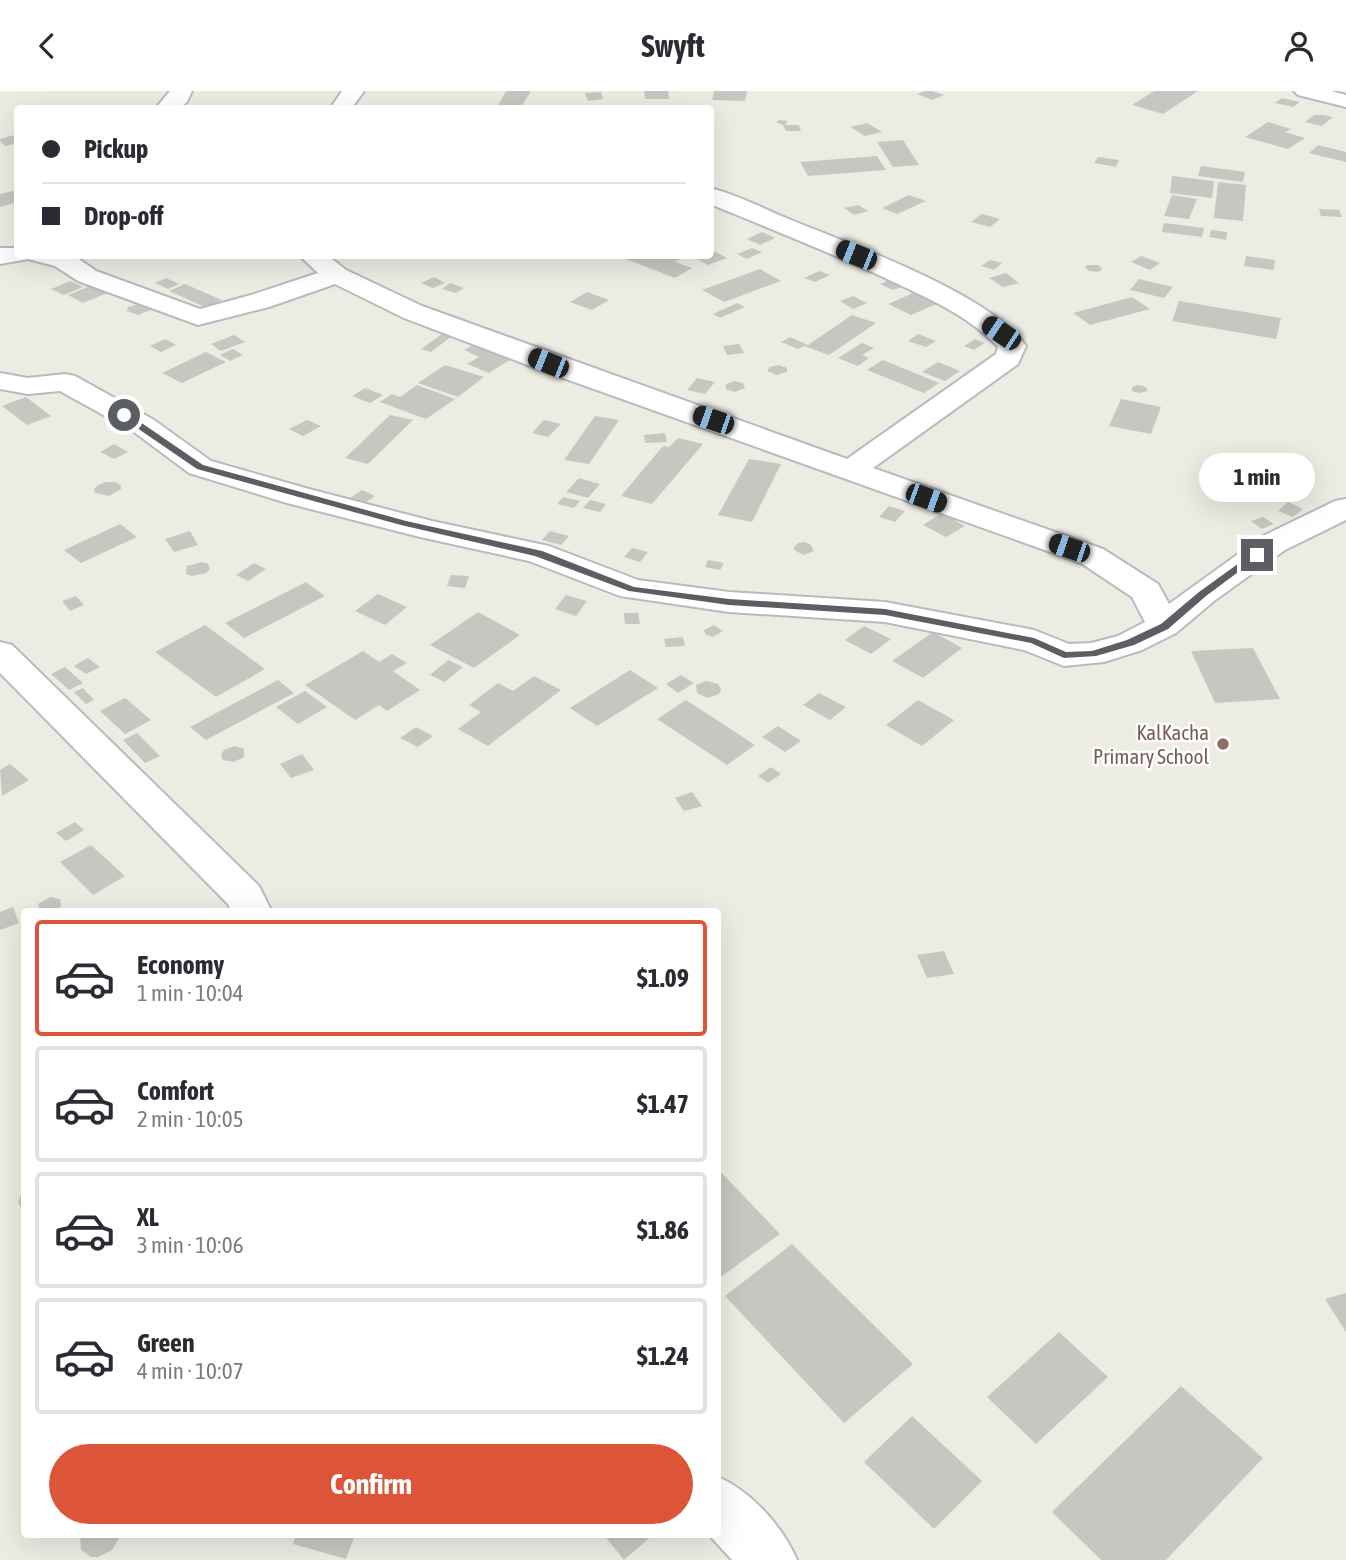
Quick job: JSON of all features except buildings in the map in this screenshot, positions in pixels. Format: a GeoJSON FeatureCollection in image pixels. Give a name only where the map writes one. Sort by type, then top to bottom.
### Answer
{"type":"FeatureCollection","features":[{"type":"Feature","properties":{"kind":"street"},"geometry":{"type":"LineString","coordinates":[[170,105],[179,97],[181,91]]}},
{"type":"Feature","properties":{"kind":"street"},"geometry":{"type":"LineString","coordinates":[[1305,91],[1346,101]]}},
{"type":"Feature","properties":{"kind":"street"},"geometry":{"type":"LineString","coordinates":[[714,197],[877,264],[958,304],[1001,333],[1012,345],[1008,358],[850,471]]}},
{"type":"Feature","properties":{"kind":"street"},"geometry":{"type":"LineString","coordinates":[[57,259],[87,276],[198,317],[260,301],[337,275]]}},
{"type":"Feature","properties":{"kind":"street"},"geometry":{"type":"LineString","coordinates":[[316,259],[337,275],[413,312],[1092,556],[1146,591],[1164,627]]}},
{"type":"Feature","properties":{"kind":"street"},"geometry":{"type":"LineString","coordinates":[[0,380],[28,386],[65,382],[144,426],[200,467],[418,527],[538,553],[632,589],[729,602],[885,612],[1034,641],[1064,655],[1092,654],[1130,643],[1164,627],[1202,594],[1274,543],[1346,508]]}},
{"type":"Feature","properties":{"kind":"street"},"geometry":{"type":"LineString","coordinates":[[0,653],[245,896],[250,908]]}},
{"type":"Feature","properties":{"kind":"street"},"geometry":{"type":"LineString","coordinates":[[721,1507],[769,1560]]}},
{"type":"Feature","properties":{"kind":"place","name":"KalKacha Primary School"},"geometry":{"type":"Point","coordinates":[1223,744]}},
{"type":"Feature","properties":{"kind":"route"},"geometry":{"type":"LineString","coordinates":[[124,415],[144,426],[200,467],[298,496],[431,530],[538,553],[632,589],[729,602],[885,612],[1034,641],[1064,655],[1092,654],[1130,643],[1164,627],[1202,594],[1257,555]]}}]}
